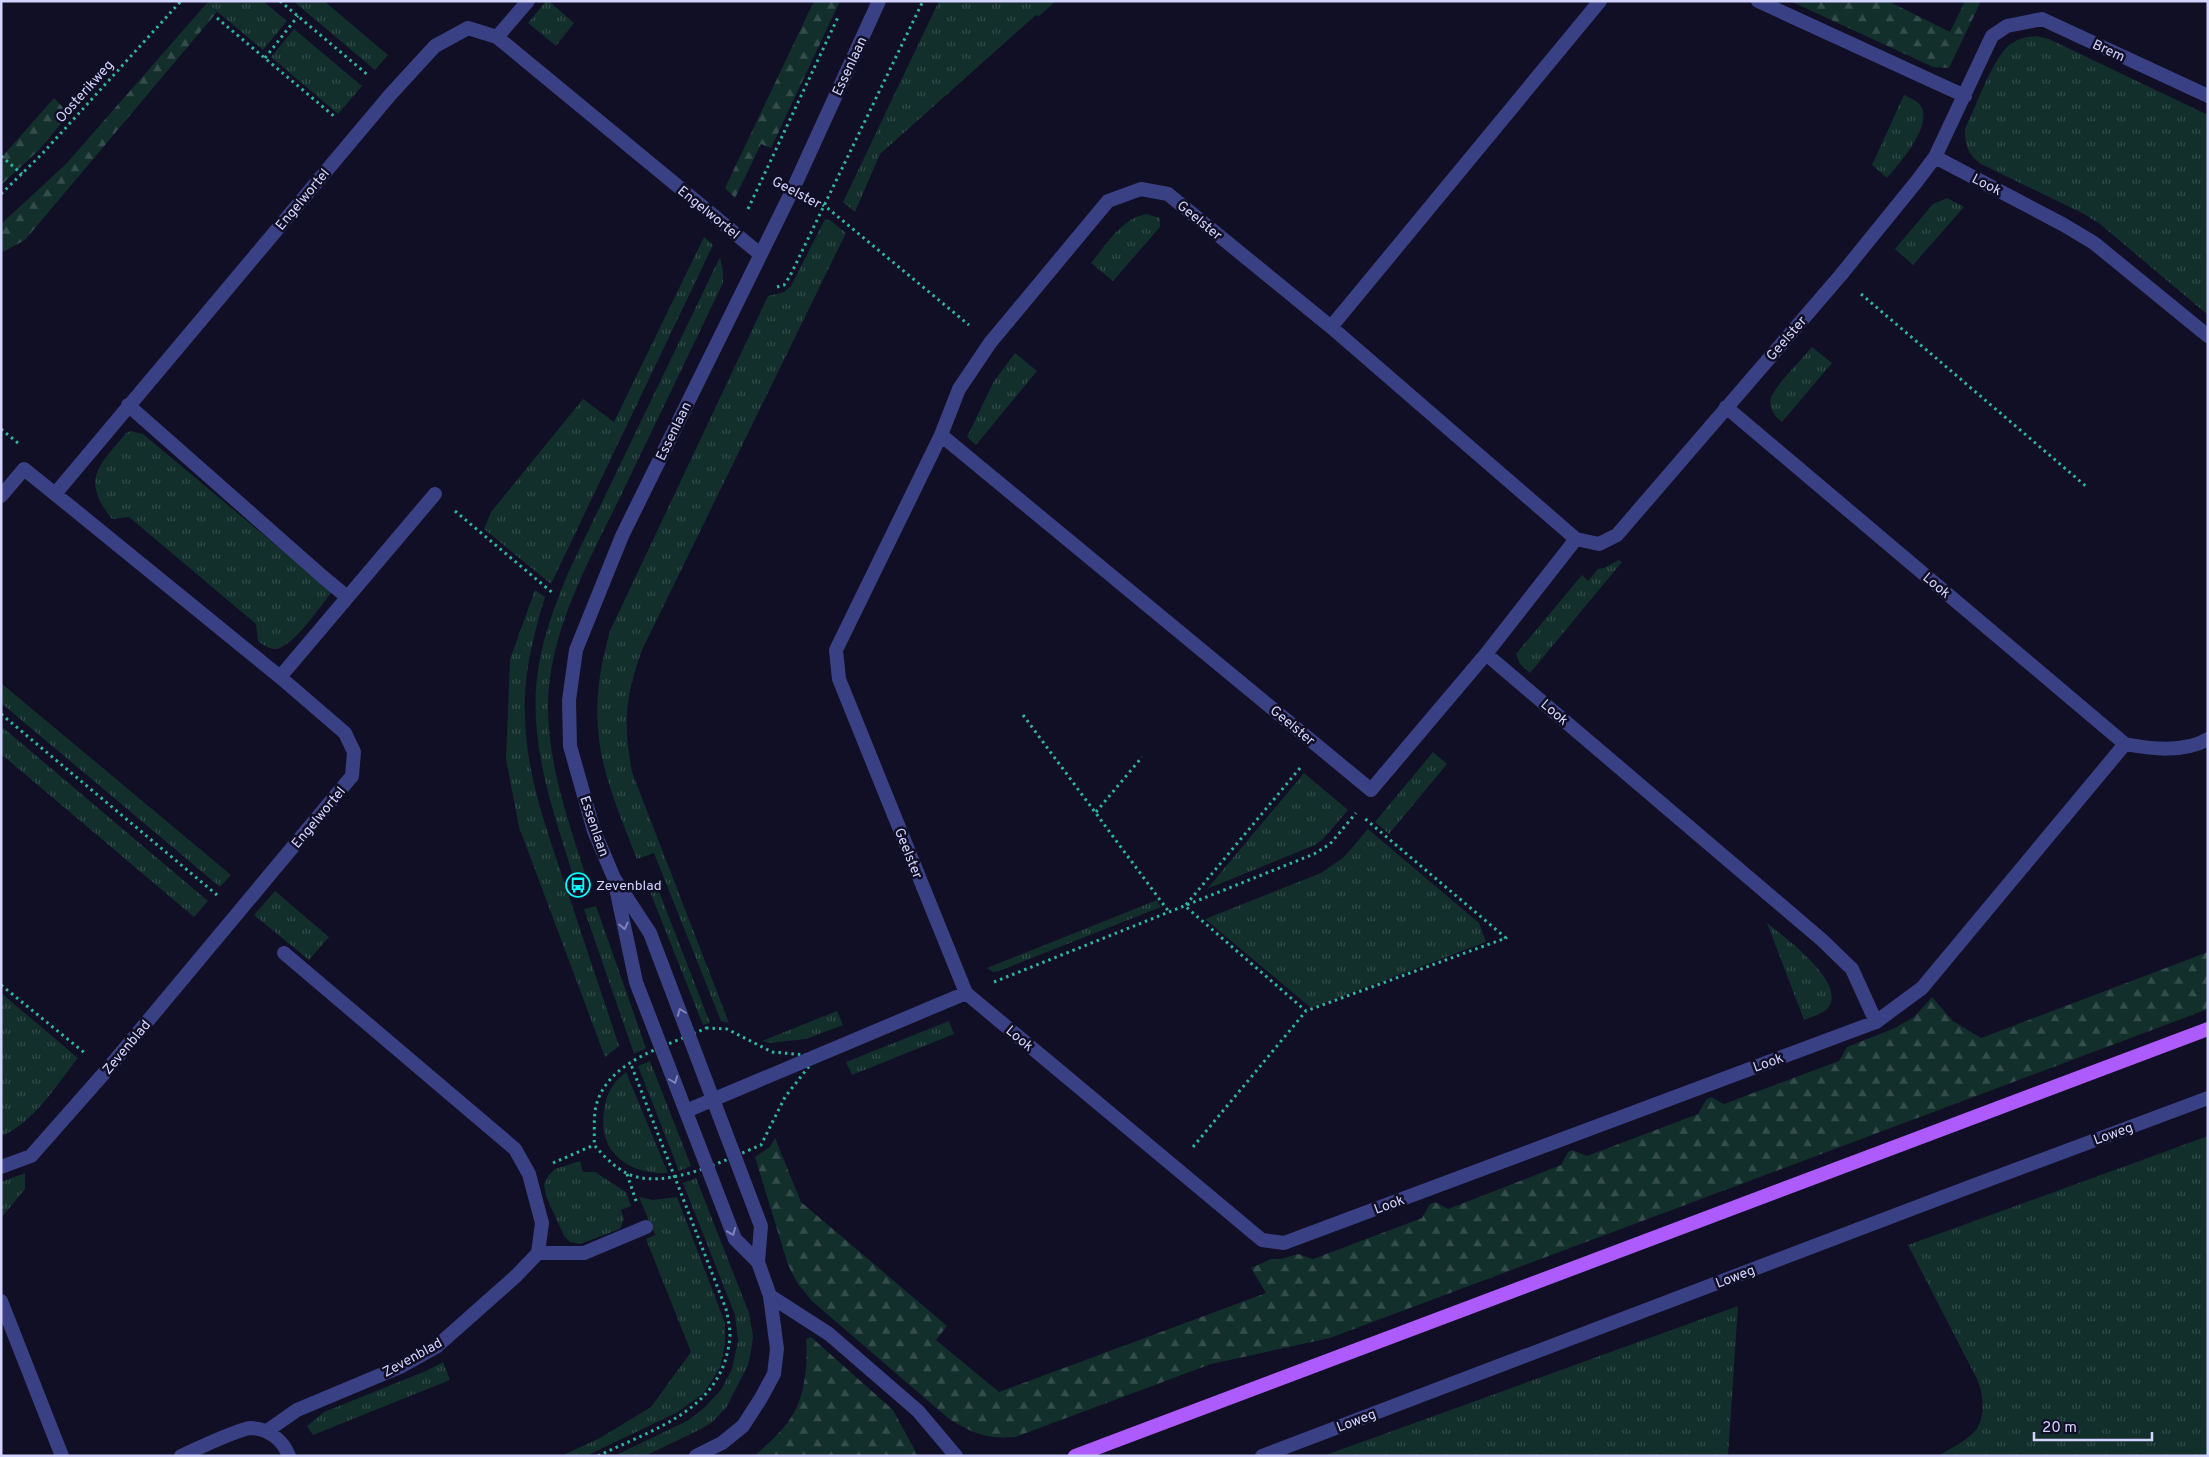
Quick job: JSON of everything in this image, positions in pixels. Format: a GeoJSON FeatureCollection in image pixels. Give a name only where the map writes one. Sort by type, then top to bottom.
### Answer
{"type":"FeatureCollection","features":[{"type":"Feature","properties":{"kind":"main road"},"geometry":{"type":"LineString","coordinates":[[1075,1456],[2208,1029]]}},
{"type":"Feature","properties":{"kind":"street"},"geometry":{"type":"LineString","coordinates":[[497,37],[528,1]]}},
{"type":"Feature","properties":{"kind":"street","name":"Essenlaan"},"geometry":{"type":"LineString","coordinates":[[696,1456],[722,1443],[743,1426],[774,1374],[777,1349],[770,1296],[758,1262],[761,1226],[650,933],[614,878],[594,831],[570,746],[569,700],[576,650],[622,536],[793,189],[879,1]]}},
{"type":"Feature","properties":{"kind":"street"},"geometry":{"type":"LineString","coordinates":[[1331,327],[1600,1]]}},
{"type":"Feature","properties":{"kind":"street"},"geometry":{"type":"LineString","coordinates":[[1758,1],[1965,96]]}},
{"type":"Feature","properties":{"kind":"street","name":"Brem"},"geometry":{"type":"LineString","coordinates":[[2007,26],[2042,19],[2208,96]]}},
{"type":"Feature","properties":{"kind":"street","name":"Geelster"},"geometry":{"type":"LineString","coordinates":[[966,993],[839,679],[836,650],[941,435],[959,390],[990,343],[1108,201],[1141,189],[1168,194],[1331,327],[1576,539],[1599,544],[1617,535],[1840,276],[1935,157],[1992,36],[2007,26]]}},
{"type":"Feature","properties":{"kind":"street","name":"Engelwortel"},"geometry":{"type":"LineString","coordinates":[[55,494],[390,95],[435,46],[468,28],[497,37],[760,254]]}},
{"type":"Feature","properties":{"kind":"street","name":"Look"},"geometry":{"type":"LineString","coordinates":[[1935,157],[2094,242],[2208,336]]}},
{"type":"Feature","properties":{"kind":"street"},"geometry":{"type":"LineString","coordinates":[[128,406],[347,597]]}},
{"type":"Feature","properties":{"kind":"street","name":"Look"},"geometry":{"type":"LineString","coordinates":[[966,993],[1262,1240],[1284,1243],[1876,1022],[1922,988],[2125,744],[1726,407]]}},
{"type":"Feature","properties":{"kind":"street","name":"Geelster"},"geometry":{"type":"LineString","coordinates":[[941,435],[1371,790],[1486,654],[1576,539]]}},
{"type":"Feature","properties":{"kind":"street","name":"Engelwortel"},"geometry":{"type":"LineString","coordinates":[[1,496],[24,469],[280,677],[344,734],[354,752],[352,776],[238,912]]}},
{"type":"Feature","properties":{"kind":"street"},"geometry":{"type":"LineString","coordinates":[[280,677],[435,494]]}},
{"type":"Feature","properties":{"kind":"street","name":"Look"},"geometry":{"type":"LineString","coordinates":[[1486,654],[1828,946],[1852,969],[1876,1022]]}},
{"type":"Feature","properties":{"kind":"street"},"geometry":{"type":"LineString","coordinates":[[2125,744],[2153,749],[2197,745],[2208,738]]}},
{"type":"Feature","properties":{"kind":"street","name":"Essenlaan"},"geometry":{"type":"LineString","coordinates":[[614,878],[636,982],[735,1239],[758,1262]]}},
{"type":"Feature","properties":{"kind":"street","name":"Zevenblad"},"geometry":{"type":"LineString","coordinates":[[1,1167],[31,1156],[106,1071],[238,912]]}},
{"type":"Feature","properties":{"kind":"street"},"geometry":{"type":"LineString","coordinates":[[284,954],[515,1149],[528,1174],[542,1223],[538,1253],[584,1253],[646,1227]]}},
{"type":"Feature","properties":{"kind":"street"},"geometry":{"type":"LineString","coordinates":[[686,1111],[966,993]]}},
{"type":"Feature","properties":{"kind":"street","name":"Loweg"},"geometry":{"type":"LineString","coordinates":[[1262,1456],[2208,1098]]}},
{"type":"Feature","properties":{"kind":"street","name":"Zevenblad"},"geometry":{"type":"LineString","coordinates":[[268,1431],[297,1410],[402,1366],[436,1347],[516,1276],[538,1253]]}},
{"type":"Feature","properties":{"kind":"street"},"geometry":{"type":"LineString","coordinates":[[770,1296],[829,1334],[918,1411],[956,1456]]}},
{"type":"Feature","properties":{"kind":"street"},"geometry":{"type":"LineString","coordinates":[[1,1300],[62,1456]]}},
{"type":"Feature","properties":{"kind":"street"},"geometry":{"type":"LineString","coordinates":[[181,1456],[249,1428],[268,1431],[285,1445],[289,1456]]}},
{"type":"Feature","properties":{"kind":"path","name":"Oosterikweg"},"geometry":{"type":"LineString","coordinates":[[1,194],[41,156],[181,1]]}},
{"type":"Feature","properties":{"kind":"path"},"geometry":{"type":"LineString","coordinates":[[280,1],[390,95]]}},
{"type":"Feature","properties":{"kind":"path"},"geometry":{"type":"LineString","coordinates":[[749,276],[774,288],[784,285],[790,276],[923,1]]}},
{"type":"Feature","properties":{"kind":"path"},"geometry":{"type":"LineString","coordinates":[[736,234],[842,10]]}},
{"type":"Feature","properties":{"kind":"path"},"geometry":{"type":"LineString","coordinates":[[265,58],[298,16]]}},
{"type":"Feature","properties":{"kind":"path"},"geometry":{"type":"LineString","coordinates":[[217,18],[357,135]]}},
{"type":"Feature","properties":{"kind":"path"},"geometry":{"type":"LineString","coordinates":[[1,156],[22,174]]}},
{"type":"Feature","properties":{"kind":"path","name":"Geelster"},"geometry":{"type":"LineString","coordinates":[[764,175],[824,206],[990,343]]}},
{"type":"Feature","properties":{"kind":"path"},"geometry":{"type":"LineString","coordinates":[[1840,276],[2088,488]]}},
{"type":"Feature","properties":{"kind":"path"},"geometry":{"type":"LineString","coordinates":[[435,494],[554,594]]}},
{"type":"Feature","properties":{"kind":"path"},"geometry":{"type":"LineString","coordinates":[[1,714],[238,912]]}},
{"type":"Feature","properties":{"kind":"path"},"geometry":{"type":"LineString","coordinates":[[1023,715],[1169,912]]}},
{"type":"Feature","properties":{"kind":"path"},"geometry":{"type":"LineString","coordinates":[[1185,906],[1318,746]]}},
{"type":"Feature","properties":{"kind":"path"},"geometry":{"type":"LineString","coordinates":[[1096,812],[1142,757]]}},
{"type":"Feature","properties":{"kind":"path"},"geometry":{"type":"LineString","coordinates":[[966,993],[1314,854],[1330,844],[1357,812],[1506,938],[1306,1011],[1176,1168]]}},
{"type":"Feature","properties":{"kind":"path"},"geometry":{"type":"LineString","coordinates":[[1185,906],[1306,1011]]}},
{"type":"Feature","properties":{"kind":"path"},"geometry":{"type":"LineString","coordinates":[[1,984],[106,1071]]}},
{"type":"Feature","properties":{"kind":"path"},"geometry":{"type":"LineString","coordinates":[[528,1174],[594,1145],[596,1107],[604,1084],[630,1062],[726,1309],[730,1334],[727,1357],[717,1382],[700,1401],[677,1418],[598,1456]]}},
{"type":"Feature","properties":{"kind":"green space"},"geometry":{"type":"Polygon","coordinates":[[[209,1],[263,1],[287,21],[263,50],[207,3],[209,1]]]}},
{"type":"Feature","properties":{"kind":"green space"},"geometry":{"type":"Polygon","coordinates":[[[293,1],[324,1],[388,55],[375,70],[293,1]]]}},
{"type":"Feature","properties":{"kind":"green space"},"geometry":{"type":"Polygon","coordinates":[[[546,1],[549,1],[574,23],[556,46],[528,23],[546,1]]]}},
{"type":"Feature","properties":{"kind":"green space"},"geometry":{"type":"Polygon","coordinates":[[[814,1],[840,1],[771,148],[761,144],[735,198],[725,188],[814,1]]]}},
{"type":"Feature","properties":{"kind":"green space"},"geometry":{"type":"Polygon","coordinates":[[[939,1],[1056,1],[1039,16],[1036,15],[880,154],[855,212],[843,202],[939,1]]]}},
{"type":"Feature","properties":{"kind":"green space"},"geometry":{"type":"Polygon","coordinates":[[[1790,1],[1888,1],[1950,32],[1965,1],[1981,1],[1949,68],[1933,67],[1790,1]]]}},
{"type":"Feature","properties":{"kind":"green space"},"geometry":{"type":"Polygon","coordinates":[[[207,3],[217,12],[25,240],[1,253],[1,224],[66,164],[207,3]]]}},
{"type":"Feature","properties":{"kind":"green space"},"geometry":{"type":"Polygon","coordinates":[[[294,29],[362,86],[338,114],[271,57],[294,29]]]}},
{"type":"Feature","properties":{"kind":"green space"},"geometry":{"type":"Polygon","coordinates":[[[2036,36],[2049,39],[2208,115],[2208,315],[2100,224],[2082,213],[1981,164],[1970,153],[1965,129],[1984,85],[1996,63],[2008,46],[2021,39],[2036,36]]]}},
{"type":"Feature","properties":{"kind":"green space"},"geometry":{"type":"Polygon","coordinates":[[[1904,95],[1921,106],[1923,114],[1922,124],[1913,144],[1887,178],[1872,165],[1904,95]]]}},
{"type":"Feature","properties":{"kind":"green space"},"geometry":{"type":"Polygon","coordinates":[[[54,98],[69,114],[39,150],[1,185],[1,158],[54,98]]]}},
{"type":"Feature","properties":{"kind":"green space"},"geometry":{"type":"Polygon","coordinates":[[[1947,198],[1964,207],[1913,265],[1895,249],[1933,204],[1947,198]]]}},
{"type":"Feature","properties":{"kind":"green space"},"geometry":{"type":"Polygon","coordinates":[[[1146,214],[1160,218],[1160,227],[1113,281],[1091,263],[1121,227],[1146,214]]]}},
{"type":"Feature","properties":{"kind":"green space"},"geometry":{"type":"Polygon","coordinates":[[[825,219],[831,221],[846,233],[642,650],[632,682],[627,710],[627,739],[632,772],[729,1023],[721,1021],[654,853],[637,859],[614,800],[600,748],[597,722],[598,694],[602,664],[610,631],[768,296],[784,292],[791,286],[825,219]]]}},
{"type":"Feature","properties":{"kind":"green space"},"geometry":{"type":"Polygon","coordinates":[[[704,237],[713,245],[551,584],[484,529],[491,512],[583,399],[614,422],[704,237]]]}},
{"type":"Feature","properties":{"kind":"green space"},"geometry":{"type":"Polygon","coordinates":[[[720,257],[723,283],[586,566],[564,620],[556,648],[550,676],[549,728],[561,795],[588,882],[576,885],[545,779],[536,725],[538,670],[543,645],[568,573],[720,257]]]}},
{"type":"Feature","properties":{"kind":"green space"},"geometry":{"type":"Polygon","coordinates":[[[1812,347],[1832,363],[1782,422],[1772,410],[1770,403],[1772,395],[1785,377],[1812,347]]]}},
{"type":"Feature","properties":{"kind":"green space"},"geometry":{"type":"Polygon","coordinates":[[[1015,353],[1037,371],[976,445],[967,437],[994,381],[1015,353]]]}},
{"type":"Feature","properties":{"kind":"green space"},"geometry":{"type":"Polygon","coordinates":[[[131,431],[143,434],[332,592],[290,642],[275,649],[268,648],[262,644],[258,641],[256,624],[129,517],[112,519],[102,505],[97,493],[95,483],[97,473],[108,455],[126,433],[131,431]]]}},
{"type":"Feature","properties":{"kind":"green space"},"geometry":{"type":"Polygon","coordinates":[[[1619,560],[1622,562],[1530,673],[1520,664],[1516,654],[1582,575],[1588,581],[1598,569],[1619,560]]]}},
{"type":"Feature","properties":{"kind":"green space"},"geometry":{"type":"Polygon","coordinates":[[[535,590],[545,597],[527,671],[525,716],[529,759],[544,820],[619,1046],[605,1057],[519,827],[506,759],[510,659],[535,590]]]}},
{"type":"Feature","properties":{"kind":"green space"},"geometry":{"type":"Polygon","coordinates":[[[1,683],[231,875],[220,887],[1,703],[1,683]]]}},
{"type":"Feature","properties":{"kind":"green space"},"geometry":{"type":"Polygon","coordinates":[[[1,726],[208,901],[194,917],[1,754],[1,726]]]}},
{"type":"Feature","properties":{"kind":"green space"},"geometry":{"type":"Polygon","coordinates":[[[1433,752],[1447,764],[1389,834],[1375,822],[1433,752]]]}},
{"type":"Feature","properties":{"kind":"green space"},"geometry":{"type":"Polygon","coordinates":[[[1304,773],[1348,810],[1323,839],[1315,845],[1207,889],[1304,773]]]}},
{"type":"Feature","properties":{"kind":"green space"},"geometry":{"type":"Polygon","coordinates":[[[1368,829],[1479,923],[1486,942],[1311,1008],[1205,919],[1321,873],[1344,857],[1368,829]]]}},
{"type":"Feature","properties":{"kind":"green space"},"geometry":{"type":"Polygon","coordinates":[[[657,886],[710,1023],[703,1025],[649,889],[657,886]]]}},
{"type":"Feature","properties":{"kind":"green space"},"geometry":{"type":"Polygon","coordinates":[[[275,891],[329,937],[309,960],[254,915],[275,891]]]}},
{"type":"Feature","properties":{"kind":"green space"},"geometry":{"type":"Polygon","coordinates":[[[1157,900],[1161,907],[999,971],[993,972],[987,968],[1157,900]]]}},
{"type":"Feature","properties":{"kind":"green space"},"geometry":{"type":"Polygon","coordinates":[[[596,906],[646,1048],[634,1054],[584,909],[596,906]]]}},
{"type":"Feature","properties":{"kind":"green space"},"geometry":{"type":"Polygon","coordinates":[[[1767,923],[1799,949],[1822,974],[1829,986],[1832,998],[1828,1008],[1823,1012],[1804,1020],[1767,923]]]}},
{"type":"Feature","properties":{"kind":"green space"},"geometry":{"type":"Polygon","coordinates":[[[2208,952],[2208,1009],[1330,1338],[1211,1364],[1015,1437],[996,1437],[980,1434],[949,1419],[812,1301],[798,1284],[788,1265],[755,1157],[770,1147],[775,1138],[801,1202],[947,1326],[936,1340],[999,1392],[1266,1293],[1251,1268],[1271,1259],[1281,1259],[1298,1254],[1313,1259],[1422,1218],[1430,1204],[1435,1202],[1448,1209],[1561,1165],[1568,1152],[1572,1150],[1587,1156],[1698,1114],[1706,1100],[1711,1097],[1724,1104],[1839,1061],[1847,1047],[1895,1028],[1914,1017],[1932,997],[1953,1021],[1981,1038],[2208,952]]]}},
{"type":"Feature","properties":{"kind":"green space"},"geometry":{"type":"Polygon","coordinates":[[[1,993],[78,1058],[34,1113],[13,1130],[1,1136],[1,993]]]}},
{"type":"Feature","properties":{"kind":"green space"},"geometry":{"type":"Polygon","coordinates":[[[837,1011],[843,1025],[806,1039],[769,1043],[762,1041],[837,1011]]]}},
{"type":"Feature","properties":{"kind":"green space"},"geometry":{"type":"Polygon","coordinates":[[[949,1021],[954,1034],[852,1075],[846,1062],[949,1021]]]}},
{"type":"Feature","properties":{"kind":"green space"},"geometry":{"type":"Polygon","coordinates":[[[650,1061],[691,1166],[679,1171],[638,1066],[650,1061]]]}},
{"type":"Feature","properties":{"kind":"green space"},"geometry":{"type":"Polygon","coordinates":[[[626,1072],[668,1173],[654,1173],[629,1165],[611,1150],[606,1139],[603,1126],[606,1099],[613,1085],[626,1072]]]}},
{"type":"Feature","properties":{"kind":"green space"},"geometry":{"type":"Polygon","coordinates":[[[2208,1136],[2208,1456],[1938,1456],[1964,1440],[1977,1429],[1982,1416],[1982,1394],[1978,1381],[1908,1245],[2208,1136]]]}},
{"type":"Feature","properties":{"kind":"green space"},"geometry":{"type":"Polygon","coordinates":[[[580,1161],[583,1172],[595,1172],[626,1192],[631,1206],[621,1210],[624,1219],[620,1229],[580,1244],[570,1242],[564,1236],[546,1196],[544,1185],[548,1176],[555,1169],[580,1161]]]}},
{"type":"Feature","properties":{"kind":"green space"},"geometry":{"type":"Polygon","coordinates":[[[25,1173],[25,1189],[1,1218],[1,1182],[25,1173]]]}},
{"type":"Feature","properties":{"kind":"green space"},"geometry":{"type":"Polygon","coordinates":[[[696,1178],[749,1313],[753,1336],[748,1365],[726,1408],[711,1423],[645,1456],[614,1456],[687,1421],[704,1408],[721,1390],[732,1369],[738,1341],[735,1315],[683,1183],[696,1178]]]}},
{"type":"Feature","properties":{"kind":"green space"},"geometry":{"type":"Polygon","coordinates":[[[639,1197],[653,1200],[677,1197],[725,1323],[725,1344],[720,1368],[703,1394],[676,1413],[586,1456],[561,1456],[600,1438],[651,1407],[691,1352],[646,1239],[655,1235],[639,1197]]]}},
{"type":"Feature","properties":{"kind":"green space"},"geometry":{"type":"Polygon","coordinates":[[[1738,1306],[1728,1456],[1323,1456],[1738,1306]]]}},
{"type":"Feature","properties":{"kind":"green space"},"geometry":{"type":"Polygon","coordinates":[[[811,1337],[893,1410],[918,1456],[754,1456],[781,1431],[794,1413],[802,1393],[806,1371],[806,1339],[811,1337]]]}},
{"type":"Feature","properties":{"kind":"green space"},"geometry":{"type":"Polygon","coordinates":[[[443,1362],[450,1380],[313,1435],[307,1426],[324,1412],[426,1371],[443,1362]]]}},
{"type":"Feature","properties":{"kind":"place","name":"Zevenblad"},"geometry":{"type":"Point","coordinates":[578,885]}}]}
